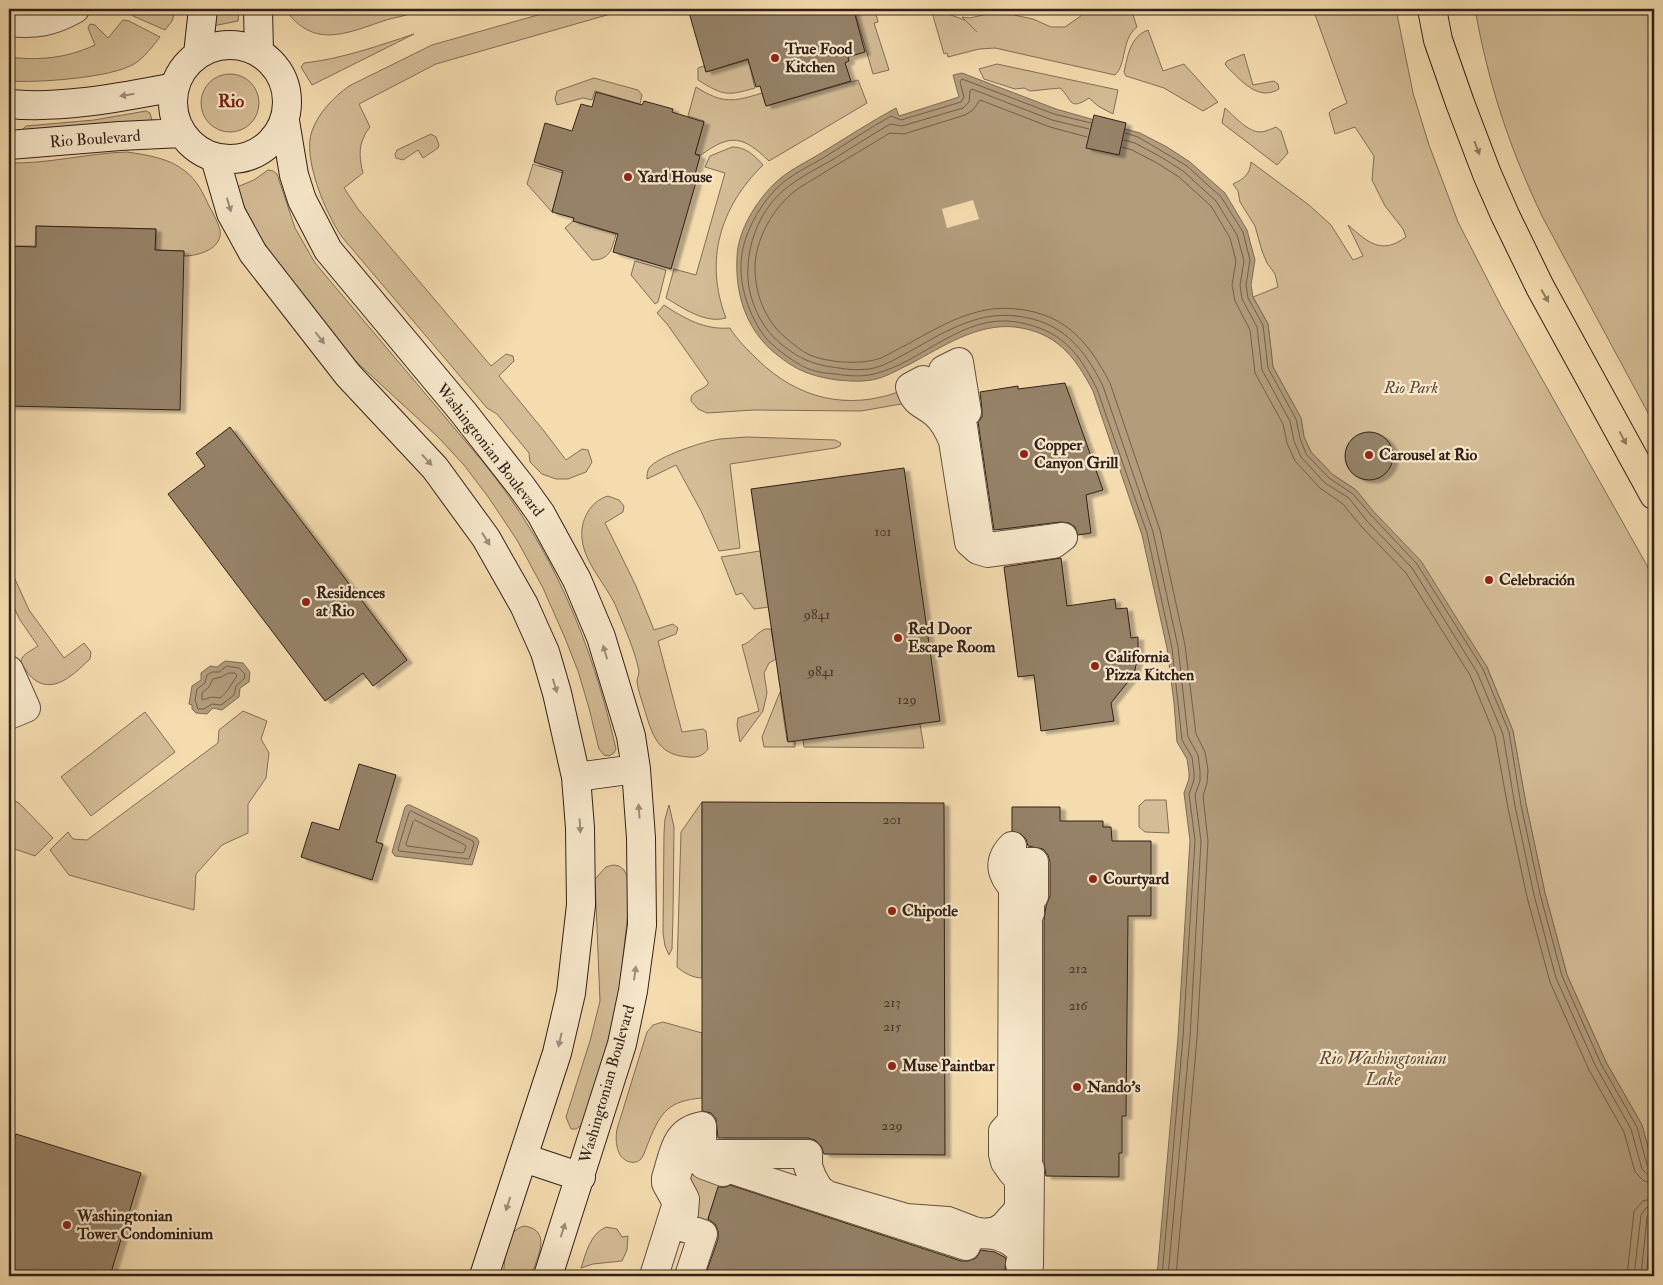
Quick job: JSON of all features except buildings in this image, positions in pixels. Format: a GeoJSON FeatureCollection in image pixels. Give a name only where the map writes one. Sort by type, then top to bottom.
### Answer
{"type":"FeatureCollection","features":[{"type":"Feature","properties":{"kind":"highway"},"geometry":{"type":"LineString","coordinates":[[1432,9],[1438,40],[1487,174],[1540,287],[1654,495]]}},
{"type":"Feature","properties":{"kind":"highway"},"geometry":{"type":"LineString","coordinates":[[1450,9],[1460,102]]}},
{"type":"Feature","properties":{"kind":"street"},"geometry":{"type":"LineString","coordinates":[[9,22],[44,22],[61,17],[75,9]]}},
{"type":"Feature","properties":{"kind":"street"},"geometry":{"type":"LineString","coordinates":[[198,54],[202,9]]}},
{"type":"Feature","properties":{"kind":"street"},"geometry":{"type":"LineString","coordinates":[[258,9],[259,52]]}},
{"type":"Feature","properties":{"kind":"street"},"geometry":{"type":"LineString","coordinates":[[228,45],[244,46],[259,52],[274,65],[284,82],[288,101],[285,121],[276,137],[263,150],[240,159],[215,158],[202,152],[191,144],[182,133],[175,119],[173,103],[175,87],[183,68],[198,54],[212,48],[228,45]]}},
{"type":"Feature","properties":{"kind":"street"},"geometry":{"type":"LineString","coordinates":[[9,104],[30,106],[82,102],[175,87]]}},
{"type":"Feature","properties":{"kind":"street","name":"Washingtonian Boulevard"},"geometry":{"type":"LineString","coordinates":[[285,121],[294,174],[302,200],[328,250],[463,412],[521,486],[546,522],[576,580],[601,637],[631,736],[636,769],[641,838],[642,925],[633,991],[622,1044],[548,1276]]}},
{"type":"Feature","properties":{"kind":"street","name":"Rio Boulevard"},"geometry":{"type":"LineString","coordinates":[[9,144],[182,133]]}},
{"type":"Feature","properties":{"kind":"street"},"geometry":{"type":"LineString","coordinates":[[215,158],[231,213],[252,253],[348,375],[435,468],[486,538],[524,606],[545,652],[557,693],[576,777],[580,828],[581,905],[571,992],[557,1053],[484,1276]]}},
{"type":"Feature","properties":{"kind":"street"},"geometry":{"type":"LineString","coordinates":[[959,362],[967,412],[961,412],[981,548],[1062,537],[1054,544],[988,553],[978,550],[969,542],[950,432],[938,415],[920,405],[911,393],[910,387],[922,380],[929,390],[938,395],[949,406],[943,370],[959,362]]}},
{"type":"Feature","properties":{"kind":"street"},"geometry":{"type":"LineString","coordinates":[[9,670],[26,708],[9,715]]}},
{"type":"Feature","properties":{"kind":"street"},"geometry":{"type":"LineString","coordinates":[[576,777],[636,769]]}},
{"type":"Feature","properties":{"kind":"street"},"geometry":{"type":"LineString","coordinates":[[1012,846],[1012,861],[1034,862],[1034,896],[1030,895],[1030,913],[1028,913],[1028,1168],[1030,1169],[1028,1266],[1020,1264],[1024,1254],[1018,1247],[1006,1239],[991,1234],[970,1236],[966,1246],[724,1167],[723,1172],[704,1165],[702,1163],[702,1154],[808,1154],[808,1166],[812,1177],[819,1189],[832,1196],[906,1218],[948,1221],[979,1232],[993,1232],[1004,1226],[1019,1209],[1019,1179],[1005,1162],[1003,1154],[1003,1131],[1012,1121],[1013,889],[1004,873],[1002,860],[1012,846]]}},
{"type":"Feature","properties":{"kind":"street"},"geometry":{"type":"LineString","coordinates":[[654,1276],[677,1203],[666,1183],[666,1178],[681,1136],[689,1129],[702,1126],[702,1142],[693,1142],[686,1146],[675,1180],[685,1202],[684,1213],[679,1226],[703,1234],[689,1276]]}},
{"type":"Feature","properties":{"kind":"street"},"geometry":{"type":"LineString","coordinates":[[524,1158],[581,1177]]}},
{"type":"Feature","properties":{"kind":"street"},"geometry":{"type":"LineString","coordinates":[[662,1276],[664,1272],[676,1276]]}},
{"type":"Feature","properties":{"kind":"green space"},"geometry":{"type":"Polygon","coordinates":[[[130,9],[176,9],[172,21],[165,30],[133,16],[129,11],[130,9]]]}},
{"type":"Feature","properties":{"kind":"green space"},"geometry":{"type":"Polygon","coordinates":[[[218,9],[239,9],[238,21],[213,26],[218,9]]]}},
{"type":"Feature","properties":{"kind":"green space"},"geometry":{"type":"Polygon","coordinates":[[[285,9],[420,9],[407,15],[356,30],[330,35],[318,34],[307,30],[296,22],[285,9]]]}},
{"type":"Feature","properties":{"kind":"green space"},"geometry":{"type":"Polygon","coordinates":[[[559,9],[628,9],[436,64],[359,104],[370,127],[365,134],[360,150],[363,173],[344,188],[358,209],[491,366],[506,354],[513,356],[514,361],[499,376],[566,460],[582,449],[588,450],[592,462],[586,472],[568,479],[556,479],[542,474],[530,462],[529,453],[497,414],[487,408],[342,237],[329,215],[317,186],[310,156],[310,142],[315,124],[332,100],[349,86],[432,45],[559,9]]]}},
{"type":"Feature","properties":{"kind":"green space"},"geometry":{"type":"Polygon","coordinates":[[[931,9],[940,9],[945,13],[965,20],[962,17],[970,18],[1008,9],[1014,15],[1033,19],[1051,27],[1065,27],[1085,13],[1100,9],[1131,9],[1137,27],[1128,38],[1121,65],[1115,75],[995,48],[979,49],[948,57],[947,53],[944,54],[931,9]]]}},
{"type":"Feature","properties":{"kind":"green space","name":"Rio Park"},"geometry":{"type":"Polygon","coordinates":[[[1313,9],[1396,9],[1413,93],[1429,145],[1458,222],[1501,306],[1654,578],[1654,1276],[1646,1276],[1653,1209],[1653,1166],[1642,1125],[1606,1062],[1567,975],[1545,893],[1513,731],[1487,667],[1453,615],[1356,490],[1332,474],[1311,452],[1304,437],[1301,418],[1273,367],[1268,324],[1253,297],[1278,287],[1275,274],[1267,263],[1262,251],[1255,226],[1240,202],[1238,191],[1233,184],[1246,176],[1251,162],[1309,205],[1331,225],[1353,260],[1363,256],[1348,225],[1362,237],[1382,246],[1397,242],[1406,237],[1403,229],[1385,206],[1372,180],[1374,156],[1355,127],[1335,134],[1329,113],[1347,103],[1313,9]]]}},
{"type":"Feature","properties":{"kind":"green space"},"geometry":{"type":"Polygon","coordinates":[[[1475,9],[1654,9],[1654,424],[1543,218],[1531,192],[1510,141],[1494,90],[1475,9]]]}},
{"type":"Feature","properties":{"kind":"green space"},"geometry":{"type":"Polygon","coordinates":[[[875,10],[878,22],[874,23],[889,70],[873,74],[856,15],[875,10]]]}},
{"type":"Feature","properties":{"kind":"green space"},"geometry":{"type":"Polygon","coordinates":[[[123,20],[129,21],[160,37],[145,55],[134,64],[109,73],[91,76],[54,80],[9,81],[9,57],[31,59],[74,53],[95,45],[88,28],[90,24],[95,25],[108,38],[123,20]]]}},
{"type":"Feature","properties":{"kind":"green space"},"geometry":{"type":"Polygon","coordinates":[[[1148,30],[1163,71],[1184,64],[1218,102],[1203,111],[1164,88],[1126,76],[1124,72],[1131,47],[1137,37],[1148,30]]]}},
{"type":"Feature","properties":{"kind":"green space"},"geometry":{"type":"Polygon","coordinates":[[[414,34],[312,85],[301,67],[304,63],[346,55],[414,34]]]}},
{"type":"Feature","properties":{"kind":"green space"},"geometry":{"type":"Polygon","coordinates":[[[1244,54],[1253,85],[1274,81],[1278,84],[1279,89],[1264,93],[1250,88],[1225,64],[1227,61],[1244,54]]]}},
{"type":"Feature","properties":{"kind":"green space"},"geometry":{"type":"Polygon","coordinates":[[[748,60],[755,88],[726,93],[720,92],[698,80],[698,68],[704,66],[706,72],[748,60]]]}},
{"type":"Feature","properties":{"kind":"green space"},"geometry":{"type":"Polygon","coordinates":[[[997,64],[1118,90],[1113,114],[1098,106],[1089,98],[1074,104],[1060,88],[1030,91],[1024,88],[1015,89],[984,79],[979,69],[997,64]]]}},
{"type":"Feature","properties":{"kind":"green space"},"geometry":{"type":"Polygon","coordinates":[[[230,74],[241,76],[251,82],[257,92],[259,103],[257,114],[251,124],[241,130],[230,132],[219,130],[209,124],[203,114],[201,103],[203,92],[209,82],[219,76],[230,74]]]}},
{"type":"Feature","properties":{"kind":"green space"},"geometry":{"type":"Polygon","coordinates":[[[594,78],[638,90],[642,95],[640,104],[595,91],[592,100],[583,98],[557,105],[555,99],[557,91],[594,78]]]}},
{"type":"Feature","properties":{"kind":"green space"},"geometry":{"type":"Polygon","coordinates":[[[858,80],[867,103],[769,161],[752,146],[736,140],[721,143],[701,155],[695,154],[704,121],[688,116],[696,87],[705,93],[728,100],[762,93],[766,106],[858,80]]]}},
{"type":"Feature","properties":{"kind":"green space"},"geometry":{"type":"Polygon","coordinates":[[[1225,108],[1241,123],[1255,131],[1264,132],[1276,127],[1281,131],[1288,153],[1277,165],[1222,123],[1225,108]]]}},
{"type":"Feature","properties":{"kind":"green space"},"geometry":{"type":"Polygon","coordinates":[[[146,111],[150,113],[152,121],[24,132],[23,129],[26,126],[94,120],[146,111]]]}},
{"type":"Feature","properties":{"kind":"green space"},"geometry":{"type":"Polygon","coordinates":[[[431,134],[436,137],[439,145],[438,148],[423,158],[418,150],[403,160],[396,158],[397,150],[431,134]]]}},
{"type":"Feature","properties":{"kind":"green space"},"geometry":{"type":"Polygon","coordinates":[[[732,147],[741,148],[749,152],[763,165],[748,181],[736,199],[720,236],[716,276],[726,318],[710,319],[694,314],[666,298],[674,269],[696,275],[725,173],[705,167],[710,156],[732,147]]]}},
{"type":"Feature","properties":{"kind":"green space"},"geometry":{"type":"Polygon","coordinates":[[[127,152],[165,160],[179,167],[193,178],[202,192],[220,230],[220,237],[214,247],[196,255],[184,256],[184,251],[156,250],[156,229],[36,226],[35,246],[9,246],[9,163],[39,162],[127,152]]]}},
{"type":"Feature","properties":{"kind":"green space"},"geometry":{"type":"Polygon","coordinates":[[[533,164],[563,173],[552,212],[527,184],[533,164]]]}},
{"type":"Feature","properties":{"kind":"green space"},"geometry":{"type":"Polygon","coordinates":[[[268,170],[277,174],[295,228],[315,263],[483,462],[530,528],[566,597],[595,670],[616,749],[609,756],[604,755],[599,749],[578,671],[543,588],[517,540],[489,498],[464,465],[438,437],[350,356],[268,250],[249,217],[237,187],[254,180],[268,170]]]}},
{"type":"Feature","properties":{"kind":"green space"},"geometry":{"type":"Polygon","coordinates":[[[573,221],[616,234],[609,253],[603,258],[592,260],[565,228],[573,221]]]}},
{"type":"Feature","properties":{"kind":"green space"},"geometry":{"type":"Polygon","coordinates":[[[635,261],[666,270],[658,302],[655,304],[631,275],[635,261]]]}},
{"type":"Feature","properties":{"kind":"green space"},"geometry":{"type":"Polygon","coordinates":[[[664,305],[680,315],[704,325],[730,328],[747,349],[773,373],[807,392],[825,398],[862,400],[901,391],[907,403],[861,411],[754,410],[707,413],[698,409],[691,401],[691,397],[706,386],[708,382],[667,324],[657,313],[664,305]]]}},
{"type":"Feature","properties":{"kind":"green space"},"geometry":{"type":"Polygon","coordinates":[[[747,437],[835,440],[841,443],[840,446],[835,448],[730,464],[740,548],[719,551],[701,511],[676,465],[647,479],[647,472],[654,463],[693,446],[713,440],[747,437]]]}},
{"type":"Feature","properties":{"kind":"green space"},"geometry":{"type":"Polygon","coordinates":[[[608,496],[619,500],[624,506],[623,512],[605,523],[636,586],[654,630],[673,624],[678,628],[676,634],[658,641],[682,732],[703,729],[706,731],[708,749],[700,756],[688,757],[669,752],[657,741],[653,734],[638,689],[639,671],[630,640],[613,600],[587,557],[582,538],[585,519],[596,502],[608,496]]]}},
{"type":"Feature","properties":{"kind":"green space"},"geometry":{"type":"Polygon","coordinates":[[[760,551],[769,607],[754,609],[742,593],[736,595],[721,557],[760,551]]]}},
{"type":"Feature","properties":{"kind":"green space"},"geometry":{"type":"Polygon","coordinates":[[[9,566],[29,610],[64,658],[84,643],[91,652],[90,659],[67,679],[58,683],[43,684],[35,680],[22,664],[21,659],[23,656],[38,646],[20,620],[9,597],[9,566]]]}},
{"type":"Feature","properties":{"kind":"green space"},"geometry":{"type":"Polygon","coordinates":[[[765,629],[771,629],[776,659],[769,663],[764,673],[767,693],[763,711],[740,742],[737,725],[738,718],[759,711],[742,645],[765,629]]]}},
{"type":"Feature","properties":{"kind":"green space"},"geometry":{"type":"Polygon","coordinates":[[[780,692],[787,741],[795,741],[795,747],[764,747],[762,737],[780,692]]]}},
{"type":"Feature","properties":{"kind":"green space"},"geometry":{"type":"Polygon","coordinates":[[[243,711],[267,721],[261,739],[269,753],[266,778],[248,804],[248,833],[222,845],[196,874],[194,910],[69,875],[50,850],[68,832],[73,839],[87,840],[218,743],[219,730],[243,711]]]}},
{"type":"Feature","properties":{"kind":"green space"},"geometry":{"type":"Polygon","coordinates":[[[145,712],[175,752],[91,816],[61,777],[145,712]]]}},
{"type":"Feature","properties":{"kind":"green space"},"geometry":{"type":"Polygon","coordinates":[[[920,724],[924,748],[804,747],[803,740],[920,724]]]}},
{"type":"Feature","properties":{"kind":"green space"},"geometry":{"type":"Polygon","coordinates":[[[9,798],[19,803],[53,838],[35,856],[9,847],[9,798]]]}},
{"type":"Feature","properties":{"kind":"green space"},"geometry":{"type":"Polygon","coordinates":[[[1145,800],[1166,800],[1169,833],[1145,832],[1139,827],[1139,806],[1145,800]]]}},
{"type":"Feature","properties":{"kind":"green space"},"geometry":{"type":"Polygon","coordinates":[[[702,802],[702,978],[689,975],[677,967],[681,832],[702,802]]]}},
{"type":"Feature","properties":{"kind":"green space"},"geometry":{"type":"Polygon","coordinates":[[[669,805],[674,827],[672,949],[669,955],[663,933],[664,833],[669,805]]]}},
{"type":"Feature","properties":{"kind":"green space"},"geometry":{"type":"Polygon","coordinates":[[[619,866],[624,870],[628,878],[628,912],[619,994],[604,1058],[583,1124],[576,1129],[571,1129],[566,1117],[590,1041],[600,1001],[595,879],[606,867],[619,866]]]}},
{"type":"Feature","properties":{"kind":"green space"},"geometry":{"type":"Polygon","coordinates":[[[663,1022],[702,1033],[702,1098],[681,1102],[668,1109],[662,1115],[653,1131],[644,1155],[639,1161],[630,1162],[625,1160],[619,1153],[616,1138],[617,1129],[647,1032],[653,1025],[663,1022]]]}},
{"type":"Feature","properties":{"kind":"green space"},"geometry":{"type":"Polygon","coordinates":[[[686,1146],[723,1172],[703,1234],[676,1176],[686,1146]]]}},
{"type":"Feature","properties":{"kind":"green space"},"geometry":{"type":"Polygon","coordinates":[[[524,1226],[533,1229],[541,1239],[541,1246],[531,1276],[503,1276],[505,1254],[509,1240],[517,1229],[524,1226]]]}},
{"type":"Feature","properties":{"kind":"green space"},"geometry":{"type":"Polygon","coordinates":[[[606,1227],[617,1229],[622,1237],[628,1236],[627,1250],[622,1261],[593,1264],[581,1268],[592,1239],[606,1227]]]}},
{"type":"Feature","properties":{"kind":"water","name":"Rio Washingtonian Lake"},"geometry":{"type":"Polygon","coordinates":[[[962,73],[1056,109],[1140,133],[1167,147],[1190,162],[1225,193],[1247,230],[1255,260],[1251,285],[1253,297],[1268,324],[1273,367],[1301,418],[1304,437],[1311,452],[1332,474],[1356,490],[1374,512],[1421,561],[1487,667],[1513,731],[1545,893],[1567,975],[1606,1062],[1642,1125],[1653,1166],[1653,1209],[1646,1276],[1157,1276],[1178,1037],[1190,840],[1184,793],[1189,779],[1189,772],[1187,759],[1177,742],[1167,648],[1142,535],[1093,391],[1079,367],[1063,348],[1042,334],[1015,327],[1001,327],[974,332],[891,374],[876,379],[846,381],[812,374],[798,369],[784,360],[757,334],[744,310],[738,284],[738,247],[744,227],[761,199],[774,184],[795,168],[896,108],[899,116],[959,97],[953,75],[962,73]]]}},
{"type":"Feature","properties":{"kind":"water"},"geometry":{"type":"Polygon","coordinates":[[[225,661],[243,663],[250,672],[249,682],[240,688],[239,697],[222,710],[213,708],[207,714],[196,713],[192,709],[192,705],[189,704],[192,686],[201,680],[201,673],[210,666],[217,667],[225,661]]]}},
{"type":"Feature","properties":{"kind":"water"},"geometry":{"type":"Polygon","coordinates":[[[407,805],[477,838],[479,842],[472,865],[395,856],[392,852],[407,805]]]}},
{"type":"Feature","properties":{"kind":"pier"},"geometry":{"type":"Polygon","coordinates":[[[973,200],[979,219],[947,228],[942,209],[973,200]]]}},
{"type":"Feature","properties":{"kind":"place","name":"True Food Kitchen"},"geometry":{"type":"Point","coordinates":[775,58]}},
{"type":"Feature","properties":{"kind":"place","name":"Yard House"},"geometry":{"type":"Point","coordinates":[628,177]}},
{"type":"Feature","properties":{"kind":"place","name":"Copper Canyon Grill"},"geometry":{"type":"Point","coordinates":[1024,454]}},
{"type":"Feature","properties":{"kind":"place","name":"Carousel at Rio"},"geometry":{"type":"Point","coordinates":[1369,455]}},
{"type":"Feature","properties":{"kind":"place","name":"Celebración"},"geometry":{"type":"Point","coordinates":[1489,580]}},
{"type":"Feature","properties":{"kind":"place","name":"Residences at Rio"},"geometry":{"type":"Point","coordinates":[306,602]}},
{"type":"Feature","properties":{"kind":"place","name":"Red Door Escape Room"},"geometry":{"type":"Point","coordinates":[898,638]}},
{"type":"Feature","properties":{"kind":"place","name":"California Pizza Kitchen"},"geometry":{"type":"Point","coordinates":[1095,666]}},
{"type":"Feature","properties":{"kind":"place","name":"Courtyard"},"geometry":{"type":"Point","coordinates":[1093,879]}},
{"type":"Feature","properties":{"kind":"place","name":"Chipotle"},"geometry":{"type":"Point","coordinates":[892,911]}},
{"type":"Feature","properties":{"kind":"place","name":"Muse Paintbar"},"geometry":{"type":"Point","coordinates":[892,1066]}},
{"type":"Feature","properties":{"kind":"place","name":"Nando's"},"geometry":{"type":"Point","coordinates":[1077,1087]}},
{"type":"Feature","properties":{"kind":"place","name":"Washingtonian Tower Condominium"},"geometry":{"type":"Point","coordinates":[67,1225]}},
{"type":"Feature","properties":{"kind":"district","name":"Rio"},"geometry":{"type":"Point","coordinates":[231,101]}}]}
